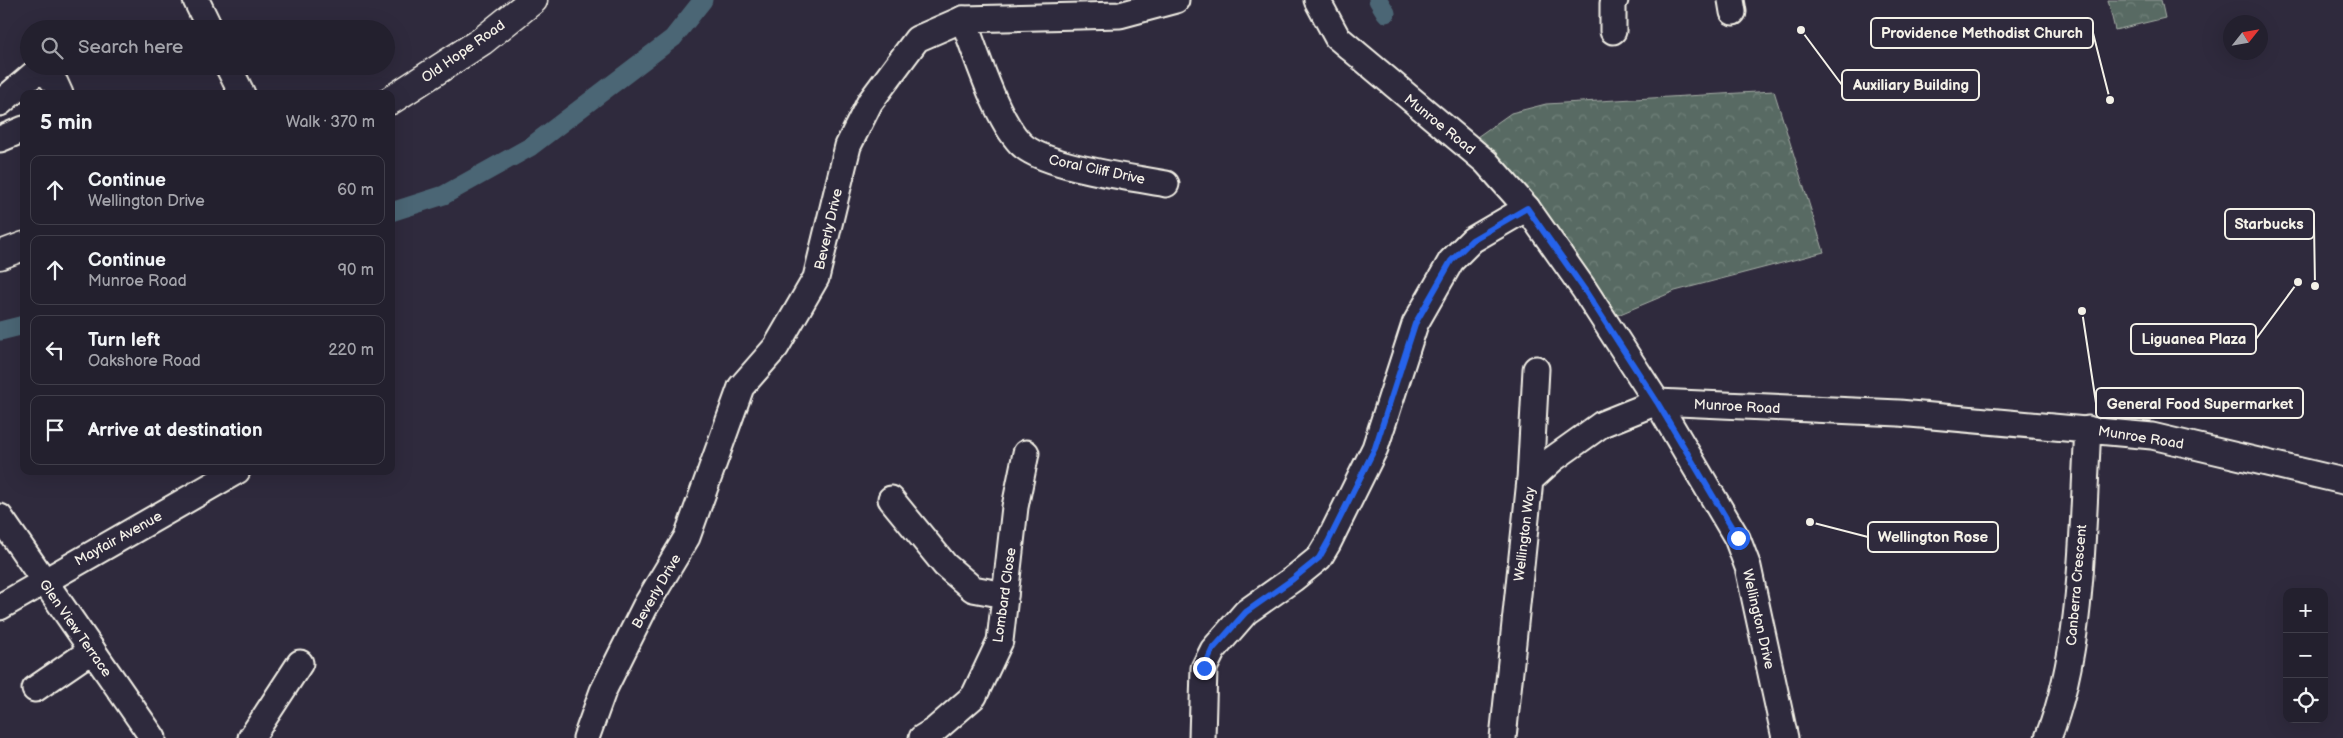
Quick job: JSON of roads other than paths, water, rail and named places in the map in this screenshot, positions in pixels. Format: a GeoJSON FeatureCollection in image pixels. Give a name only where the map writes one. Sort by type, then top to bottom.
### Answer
{"type":"FeatureCollection","features":[{"type":"Feature","properties":{"kind":"main road","name":"Old Hope Road"},"geometry":{"type":"LineString","coordinates":[[395,97],[482,41],[533,0]]}},
{"type":"Feature","properties":{"kind":"main road"},"geometry":{"type":"LineString","coordinates":[[0,255],[20,248]]}},
{"type":"Feature","properties":{"kind":"street"},"geometry":{"type":"LineString","coordinates":[[196,0],[206,20]]}},
{"type":"Feature","properties":{"kind":"street","name":"Beverly Drive"},"geometry":{"type":"LineString","coordinates":[[586,738],[603,691],[645,607],[687,537],[741,387],[776,347],[816,278],[848,146],[870,102],[918,39],[962,19],[1120,15],[1176,0]]}},
{"type":"Feature","properties":{"kind":"street","name":"Munroe Road"},"geometry":{"type":"LineString","coordinates":[[1317,0],[1337,38],[1486,162],[1527,208],[1584,289],[1657,402],[1899,413],[2152,436],[2343,481]]}},
{"type":"Feature","properties":{"kind":"street"},"geometry":{"type":"LineString","coordinates":[[1613,32],[1613,3],[1615,0]]}},
{"type":"Feature","properties":{"kind":"street","name":"Coral Cliff Drive"},"geometry":{"type":"LineString","coordinates":[[962,19],[1004,120],[1020,144],[1040,157],[1059,163],[1166,184]]}},
{"type":"Feature","properties":{"kind":"street"},"geometry":{"type":"LineString","coordinates":[[0,103],[33,75]]}},
{"type":"Feature","properties":{"kind":"street"},"geometry":{"type":"LineString","coordinates":[[48,75],[58,90]]}},
{"type":"Feature","properties":{"kind":"street"},"geometry":{"type":"LineString","coordinates":[[232,75],[240,90]]}},
{"type":"Feature","properties":{"kind":"street"},"geometry":{"type":"LineString","coordinates":[[0,139],[20,131]]}},
{"type":"Feature","properties":{"kind":"street"},"geometry":{"type":"LineString","coordinates":[[1202,738],[1204,668],[1212,650],[1246,612],[1319,558],[1375,448],[1415,324],[1451,261],[1472,240],[1527,208]]}},
{"type":"Feature","properties":{"kind":"street"},"geometry":{"type":"LineString","coordinates":[[1530,480],[1536,369]]}},
{"type":"Feature","properties":{"kind":"street","name":"Wellington Way"},"geometry":{"type":"LineString","coordinates":[[1503,738],[1530,480],[1553,460],[1602,424],[1657,402]]}},
{"type":"Feature","properties":{"kind":"street","name":"Wellington Drive"},"geometry":{"type":"LineString","coordinates":[[1657,402],[1738,538],[1756,595],[1785,738]]}},
{"type":"Feature","properties":{"kind":"street","name":"Canberra Crescent"},"geometry":{"type":"LineString","coordinates":[[2048,738],[2060,709],[2076,618],[2088,429]]}},
{"type":"Feature","properties":{"kind":"street","name":"Lombard Close"},"geometry":{"type":"LineString","coordinates":[[922,738],[935,730],[974,696],[1000,641],[1015,507],[1026,453]]}},
{"type":"Feature","properties":{"kind":"street","name":"Mayfair Avenue"},"geometry":{"type":"LineString","coordinates":[[0,607],[44,580],[230,475]]}},
{"type":"Feature","properties":{"kind":"street"},"geometry":{"type":"LineString","coordinates":[[891,499],[945,565],[973,589],[1005,596]]}},
{"type":"Feature","properties":{"kind":"street","name":"Glen View Terrace"},"geometry":{"type":"LineString","coordinates":[[0,517],[153,738]]}},
{"type":"Feature","properties":{"kind":"street"},"geometry":{"type":"LineString","coordinates":[[35,689],[92,650]]}},
{"type":"Feature","properties":{"kind":"street"},"geometry":{"type":"LineString","coordinates":[[251,738],[300,663]]}},
{"type":"Feature","properties":{"kind":"waterway"},"geometry":{"type":"LineString","coordinates":[[395,211],[444,195],[530,147],[673,38],[703,0]]}},
{"type":"Feature","properties":{"kind":"waterway"},"geometry":{"type":"LineString","coordinates":[[1378,0],[1386,13]]}},
{"type":"Feature","properties":{"kind":"waterway"},"geometry":{"type":"LineString","coordinates":[[0,331],[20,326]]}},
{"type":"Feature","properties":{"kind":"place","name":"Auxiliary Building"},"geometry":{"type":"Point","coordinates":[1801,30]}},
{"type":"Feature","properties":{"kind":"place","name":"Providence Methodist Church"},"geometry":{"type":"Point","coordinates":[2110,100]}},
{"type":"Feature","properties":{"kind":"place","name":"Liguanea Plaza"},"geometry":{"type":"Point","coordinates":[2298,282]}},
{"type":"Feature","properties":{"kind":"place","name":"Starbucks"},"geometry":{"type":"Point","coordinates":[2315,286]}},
{"type":"Feature","properties":{"kind":"place","name":"General Food Supermarket"},"geometry":{"type":"Point","coordinates":[2082,311]}},
{"type":"Feature","properties":{"kind":"place","name":"Wellington Rose"},"geometry":{"type":"Point","coordinates":[1810,522]}}]}
